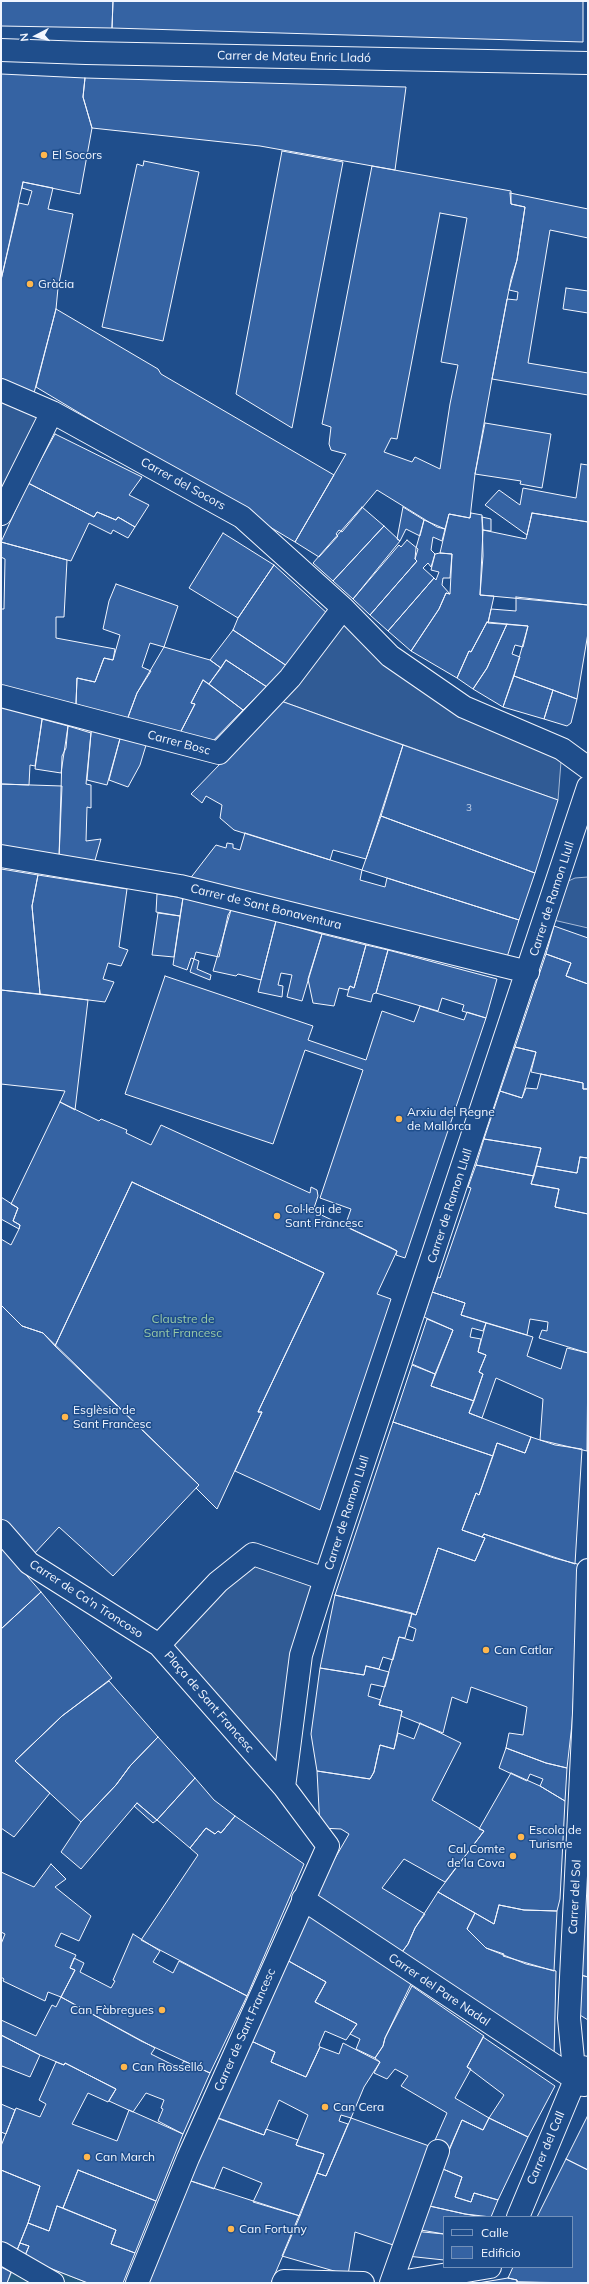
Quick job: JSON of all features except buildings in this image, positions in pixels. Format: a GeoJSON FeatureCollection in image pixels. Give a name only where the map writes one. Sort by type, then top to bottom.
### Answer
{"type":"FeatureCollection","features":[{"type":"Feature","properties":{"kind":"street","name":"Carrer de Mateu Enric Lladó"},"geometry":{"type":"LineString","coordinates":[[1,50],[86,54],[588,63]]}},
{"type":"Feature","properties":{"kind":"street","name":"Carrer del Socors"},"geometry":{"type":"LineString","coordinates":[[1,390],[52,412],[242,517],[343,608],[390,656],[464,707],[562,749],[588,768]]}},
{"type":"Feature","properties":{"kind":"street"},"geometry":{"type":"LineString","coordinates":[[1,514],[52,412]]}},
{"type":"Feature","properties":{"kind":"street","name":"Carrer Bosc"},"geometry":{"type":"LineString","coordinates":[[1,696],[219,753],[290,678],[343,608]]}},
{"type":"Feature","properties":{"kind":"street","name":"Carrer de Ramon Llull"},"geometry":{"type":"LineString","coordinates":[[325,1579],[528,972],[588,787]]}},
{"type":"Feature","properties":{"kind":"street","name":"Carrer de Sant Bonaventura"},"geometry":{"type":"LineString","coordinates":[[1,856],[180,886],[528,972]]}},
{"type":"Feature","properties":{"kind":"street","name":"Carrer de Ca'n Troncoso"},"geometry":{"type":"LineString","coordinates":[[1,1531],[29,1563],[159,1645]]}},
{"type":"Feature","properties":{"kind":"street","name":"Plaça de Sant Francesc"},"geometry":{"type":"LineString","coordinates":[[284,1787],[159,1645],[218,1582],[253,1554],[325,1579]]}},
{"type":"Feature","properties":{"kind":"street","name":"Carrer del Sol"},"geometry":{"type":"LineString","coordinates":[[581,2083],[569,2018],[584,1713],[588,1570]]}},
{"type":"Feature","properties":{"kind":"street"},"geometry":{"type":"LineString","coordinates":[[284,1787],[301,1655],[325,1579]]}},
{"type":"Feature","properties":{"kind":"street","name":"Carrer de Sant Francesc"},"geometry":{"type":"LineString","coordinates":[[137,2283],[188,2158],[328,1846],[284,1787]]}},
{"type":"Feature","properties":{"kind":"street","name":"Carrer del Pare Nadal"},"geometry":{"type":"LineString","coordinates":[[303,1899],[581,2083]]}},
{"type":"Feature","properties":{"kind":"street","name":"Carrer del Call"},"geometry":{"type":"LineString","coordinates":[[518,2216],[581,2083],[588,2060]]}},
{"type":"Feature","properties":{"kind":"street"},"geometry":{"type":"LineString","coordinates":[[391,2283],[438,2151]]}},
{"type":"Feature","properties":{"kind":"street"},"geometry":{"type":"LineString","coordinates":[[1,2253],[53,2283]]}},
{"type":"Feature","properties":{"kind":"street"},"geometry":{"type":"LineString","coordinates":[[394,2283],[484,2268]]}},
{"type":"Feature","properties":{"kind":"street"},"geometry":{"type":"LineString","coordinates":[[283,2283],[284,2281],[363,2283]]}},
{"type":"Feature","properties":{"kind":"shaded area"},"geometry":{"type":"Polygon","coordinates":[[[1,390],[52,412],[1,514],[1,390]]]}},
{"type":"Feature","properties":{"kind":"shaded area"},"geometry":{"type":"Polygon","coordinates":[[[343,608],[390,656],[562,749],[558,800],[281,701],[343,608]]]}},
{"type":"Feature","properties":{"kind":"shaded area"},"geometry":{"type":"Polygon","coordinates":[[[588,877],[588,928],[549,919],[564,883],[575,878],[588,877]]]}},
{"type":"Feature","properties":{"kind":"shaded area"},"geometry":{"type":"Polygon","coordinates":[[[253,1554],[325,1579],[284,1787],[159,1645],[253,1554]]]}},
{"type":"Feature","properties":{"kind":"shaded area"},"geometry":{"type":"Polygon","coordinates":[[[24,2258],[88,2283],[7,2283],[16,2262],[24,2258]]]}},
{"type":"Feature","properties":{"kind":"place","name":"El Socors"},"geometry":{"type":"Point","coordinates":[44,155]}},
{"type":"Feature","properties":{"kind":"place","name":"Gràcia"},"geometry":{"type":"Point","coordinates":[30,284]}},
{"type":"Feature","properties":{"kind":"place","name":"Arxiu del Regne de Mallorca"},"geometry":{"type":"Point","coordinates":[399,1119]}},
{"type":"Feature","properties":{"kind":"place","name":"Col·legi de Sant Francesc"},"geometry":{"type":"Point","coordinates":[277,1216]}},
{"type":"Feature","properties":{"kind":"place","name":"Esglèsia de Sant Francesc"},"geometry":{"type":"Point","coordinates":[65,1417]}},
{"type":"Feature","properties":{"kind":"place","name":"Can Catlar"},"geometry":{"type":"Point","coordinates":[486,1650]}},
{"type":"Feature","properties":{"kind":"place","name":"Escola de Turisme"},"geometry":{"type":"Point","coordinates":[521,1837]}},
{"type":"Feature","properties":{"kind":"place","name":"Cal Comte de la Cova"},"geometry":{"type":"Point","coordinates":[513,1856]}},
{"type":"Feature","properties":{"kind":"place","name":"Can Fàbregues"},"geometry":{"type":"Point","coordinates":[162,2010]}},
{"type":"Feature","properties":{"kind":"place","name":"Can Rosselló"},"geometry":{"type":"Point","coordinates":[124,2067]}},
{"type":"Feature","properties":{"kind":"place","name":"Can Cera"},"geometry":{"type":"Point","coordinates":[325,2107]}},
{"type":"Feature","properties":{"kind":"place","name":"Can March"},"geometry":{"type":"Point","coordinates":[87,2157]}},
{"type":"Feature","properties":{"kind":"place","name":"Can Fortuny"},"geometry":{"type":"Point","coordinates":[231,2229]}},
{"type":"Feature","properties":{"kind":"park label","name":"Claustre de Sant Francesc"},"geometry":{"type":"Point","coordinates":[183,1326]}}]}
